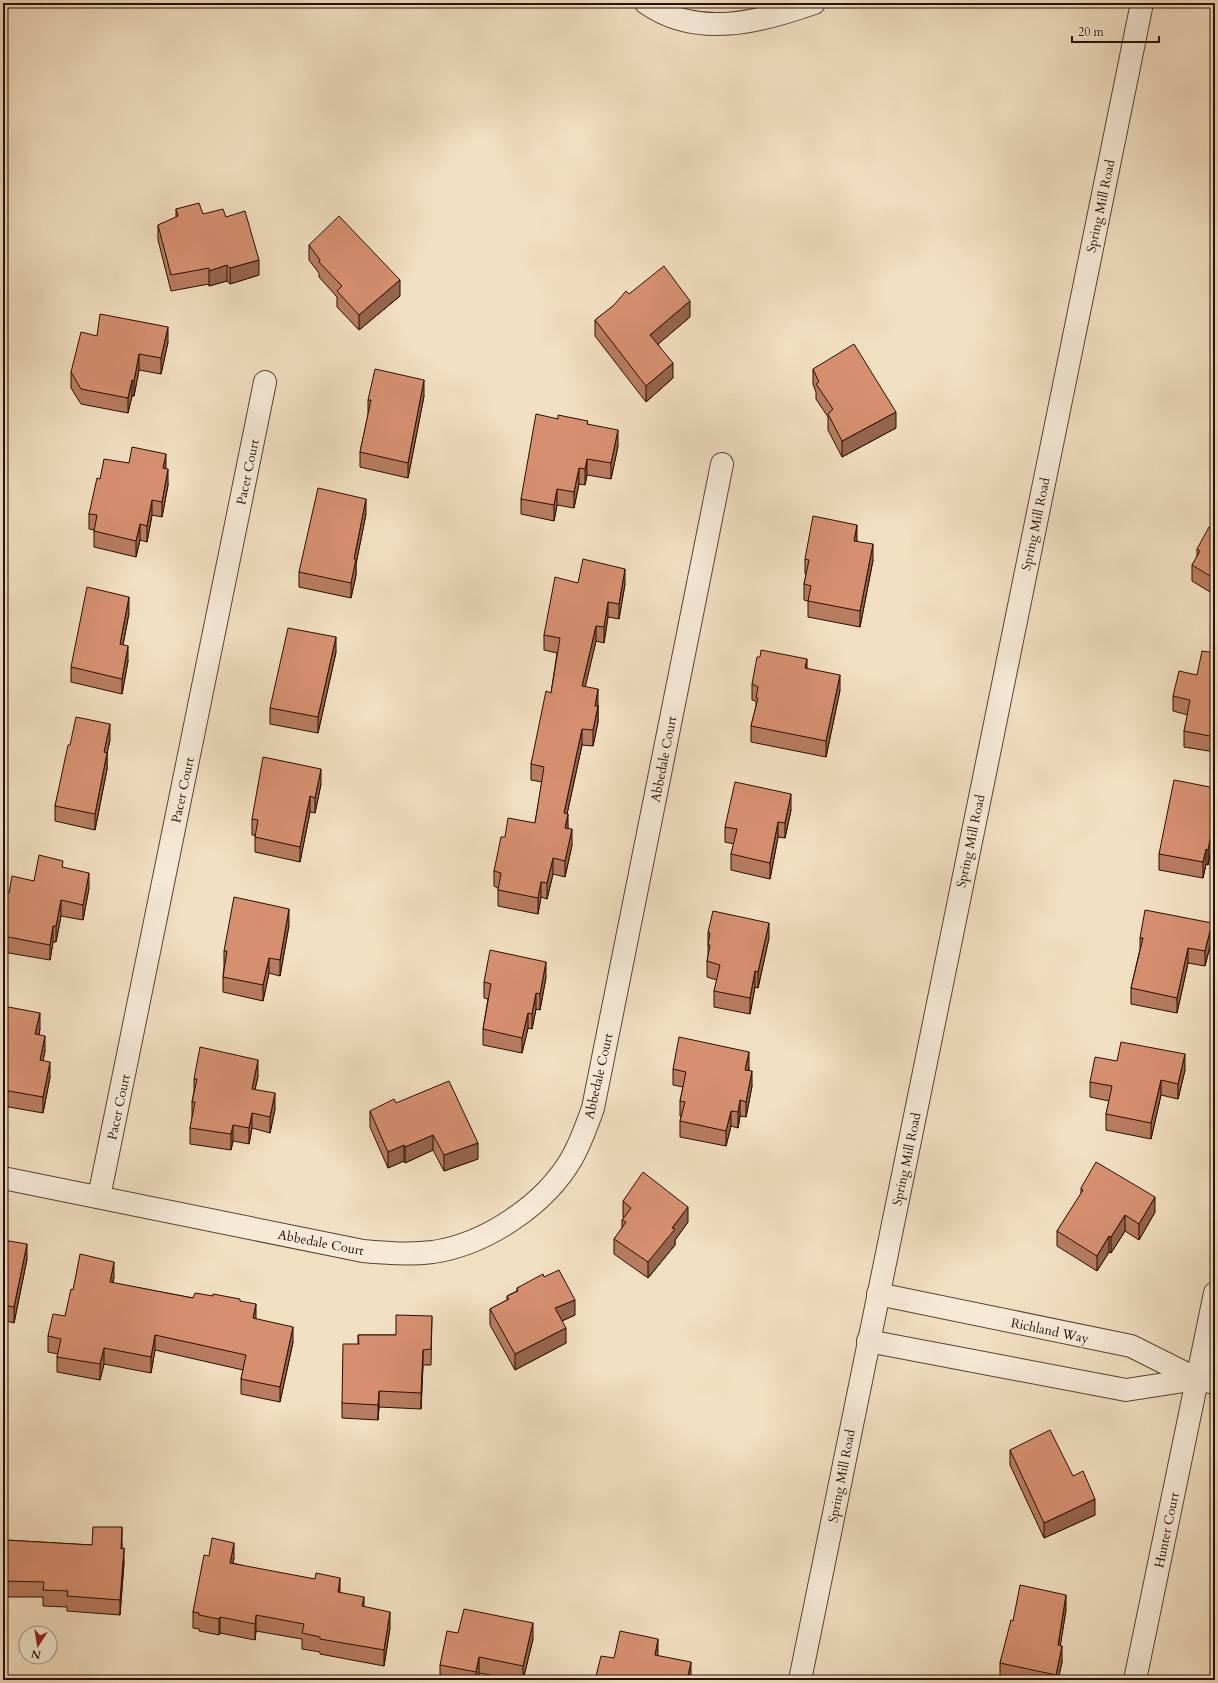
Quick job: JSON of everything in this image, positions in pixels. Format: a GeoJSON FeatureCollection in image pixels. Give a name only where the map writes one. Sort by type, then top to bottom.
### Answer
{"type":"FeatureCollection","features":[{"type":"Feature","properties":{"kind":"street"},"geometry":{"type":"LineString","coordinates":[[646,3],[655,9],[676,18],[697,23],[724,25],[756,21],[814,3]]}},
{"type":"Feature","properties":{"kind":"street","name":"Spring Mill Road"},"geometry":{"type":"LineString","coordinates":[[800,1680],[1142,3]]}},
{"type":"Feature","properties":{"kind":"street","name":"Pacer Court"},"geometry":{"type":"LineString","coordinates":[[99,1197],[265,382]]}},
{"type":"Feature","properties":{"kind":"street","name":"Abbedale Court"},"geometry":{"type":"LineString","coordinates":[[3,1178],[363,1252],[399,1254],[433,1252],[466,1244],[499,1228],[529,1207],[552,1185],[572,1159],[583,1136],[593,1108],[722,464]]}},
{"type":"Feature","properties":{"kind":"street","name":"Hunter Court"},"geometry":{"type":"LineString","coordinates":[[1135,1680],[1206,1381],[1215,1293]]}},
{"type":"Feature","properties":{"kind":"street","name":"Richland Way"},"geometry":{"type":"LineString","coordinates":[[878,1294],[1131,1346],[1206,1381]]}},
{"type":"Feature","properties":{"kind":"street"},"geometry":{"type":"LineString","coordinates":[[868,1341],[1126,1390],[1206,1381]]}},
{"type":"Feature","properties":{"kind":"building"},"geometry":{"type":"Polygon","coordinates":[[[199,203],[203,214],[223,209],[226,217],[245,211],[259,260],[230,268],[227,265],[209,271],[209,268],[171,275],[158,225],[178,216],[176,209],[199,203]]]}},
{"type":"Feature","properties":{"kind":"building"},"geometry":{"type":"Polygon","coordinates":[[[339,216],[400,280],[359,315],[337,291],[342,286],[319,262],[320,260],[309,245],[339,216]]]}},
{"type":"Feature","properties":{"kind":"building"},"geometry":{"type":"Polygon","coordinates":[[[664,266],[690,301],[650,335],[673,363],[646,386],[595,320],[614,305],[626,291],[629,294],[664,266]]]}},
{"type":"Feature","properties":{"kind":"building"},"geometry":{"type":"Polygon","coordinates":[[[100,314],[168,327],[161,358],[139,354],[134,381],[132,380],[128,398],[81,389],[71,372],[81,332],[97,336],[100,314]]]}},
{"type":"Feature","properties":{"kind":"building"},"geometry":{"type":"Polygon","coordinates":[[[854,344],[896,412],[842,441],[828,414],[833,409],[816,384],[819,382],[813,369],[854,344]]]}},
{"type":"Feature","properties":{"kind":"building"},"geometry":{"type":"Polygon","coordinates":[[[375,369],[424,380],[408,463],[360,452],[371,400],[368,400],[375,369]]]}},
{"type":"Feature","properties":{"kind":"building"},"geometry":{"type":"Polygon","coordinates":[[[536,414],[558,419],[558,415],[588,421],[587,424],[618,430],[611,463],[587,459],[585,469],[579,468],[574,492],[557,489],[554,505],[521,499],[536,414]]]}},
{"type":"Feature","properties":{"kind":"building"},"geometry":{"type":"Polygon","coordinates":[[[132,447],[166,454],[163,468],[168,469],[162,502],[152,500],[147,526],[140,524],[136,541],[94,531],[97,515],[89,514],[97,478],[100,479],[104,459],[129,463],[132,447]]]}},
{"type":"Feature","properties":{"kind":"building"},"geometry":{"type":"Polygon","coordinates":[[[318,488],[366,499],[354,559],[356,559],[351,583],[299,572],[318,488]]]}},
{"type":"Feature","properties":{"kind":"building"},"geometry":{"type":"Polygon","coordinates":[[[813,516],[857,525],[854,541],[873,544],[860,611],[808,601],[811,586],[804,584],[809,560],[805,559],[813,516]]]}},
{"type":"Feature","properties":{"kind":"building"},"geometry":{"type":"Polygon","coordinates":[[[1209,527],[1214,530],[1215,529],[1215,579],[1192,565],[1200,551],[1197,549],[1209,527]]]}},
{"type":"Feature","properties":{"kind":"building"},"geometry":{"type":"Polygon","coordinates":[[[583,559],[625,569],[619,604],[608,602],[604,627],[596,626],[582,686],[598,689],[595,706],[598,706],[593,730],[582,729],[564,813],[568,814],[565,828],[572,829],[565,861],[553,858],[547,883],[541,882],[538,898],[498,890],[501,873],[494,871],[501,837],[505,837],[508,818],[535,823],[544,767],[531,764],[546,691],[551,693],[560,638],[544,635],[555,577],[578,583],[583,559]]]}},
{"type":"Feature","properties":{"kind":"building"},"geometry":{"type":"Polygon","coordinates":[[[87,587],[129,597],[120,644],[128,646],[122,679],[71,667],[87,587]]]}},
{"type":"Feature","properties":{"kind":"building"},"geometry":{"type":"Polygon","coordinates":[[[288,628],[336,637],[318,717],[270,708],[288,628]]]}},
{"type":"Feature","properties":{"kind":"building"},"geometry":{"type":"Polygon","coordinates":[[[761,650],[807,659],[805,668],[840,675],[826,741],[751,726],[758,698],[756,698],[758,687],[752,684],[757,657],[760,657],[761,650]]]}},
{"type":"Feature","properties":{"kind":"building"},"geometry":{"type":"Polygon","coordinates":[[[1202,651],[1215,653],[1215,737],[1184,731],[1190,700],[1173,696],[1179,671],[1197,675],[1202,651]]]}},
{"type":"Feature","properties":{"kind":"building"},"geometry":{"type":"Polygon","coordinates":[[[76,717],[110,724],[104,752],[107,753],[95,814],[55,806],[68,745],[70,745],[76,717]]]}},
{"type":"Feature","properties":{"kind":"building"},"geometry":{"type":"Polygon","coordinates":[[[263,757],[321,769],[315,798],[310,796],[300,847],[255,837],[258,820],[252,819],[263,757]]]}},
{"type":"Feature","properties":{"kind":"building"},"geometry":{"type":"Polygon","coordinates":[[[1174,780],[1215,788],[1215,819],[1208,850],[1206,849],[1203,862],[1159,854],[1174,780]]]}},
{"type":"Feature","properties":{"kind":"building"},"geometry":{"type":"Polygon","coordinates":[[[735,782],[791,794],[785,823],[778,822],[770,863],[731,854],[737,829],[725,827],[735,782]]]}},
{"type":"Feature","properties":{"kind":"building"},"geometry":{"type":"Polygon","coordinates":[[[39,855],[63,861],[62,867],[89,873],[83,905],[61,900],[56,926],[53,926],[50,945],[3,936],[4,892],[9,893],[12,876],[34,881],[39,855]]]}},
{"type":"Feature","properties":{"kind":"building"},"geometry":{"type":"Polygon","coordinates":[[[234,897],[289,909],[280,960],[269,958],[263,985],[223,977],[227,951],[224,951],[234,897]]]}},
{"type":"Feature","properties":{"kind":"building"},"geometry":{"type":"Polygon","coordinates":[[[1145,910],[1212,923],[1205,951],[1188,948],[1177,998],[1131,988],[1143,938],[1140,938],[1145,910]]]}},
{"type":"Feature","properties":{"kind":"building"},"geometry":{"type":"Polygon","coordinates":[[[713,911],[769,923],[758,972],[755,971],[750,998],[714,991],[720,965],[707,961],[710,945],[708,945],[710,933],[708,932],[713,911]]]}},
{"type":"Feature","properties":{"kind":"building"},"geometry":{"type":"Polygon","coordinates":[[[490,950],[546,962],[540,994],[536,993],[532,1014],[528,1013],[522,1038],[483,1029],[491,984],[484,982],[490,950]]]}},
{"type":"Feature","properties":{"kind":"building"},"geometry":{"type":"Polygon","coordinates":[[[3,1006],[40,1013],[35,1034],[45,1036],[40,1060],[50,1062],[43,1097],[3,1090],[3,1006]]]}},
{"type":"Feature","properties":{"kind":"building"},"geometry":{"type":"Polygon","coordinates":[[[679,1037],[749,1052],[745,1070],[752,1071],[746,1102],[740,1100],[738,1112],[731,1111],[726,1131],[680,1121],[685,1102],[680,1101],[686,1072],[673,1069],[679,1037]]]}},
{"type":"Feature","properties":{"kind":"building"},"geometry":{"type":"Polygon","coordinates":[[[1121,1042],[1185,1054],[1178,1084],[1161,1080],[1151,1123],[1106,1114],[1112,1086],[1090,1082],[1095,1057],[1117,1061],[1121,1042]]]}},
{"type":"Feature","properties":{"kind":"building"},"geometry":{"type":"Polygon","coordinates":[[[200,1047],[258,1060],[252,1089],[275,1093],[270,1117],[252,1113],[249,1128],[233,1125],[231,1134],[190,1128],[195,1102],[192,1102],[197,1079],[194,1079],[200,1047]]]}},
{"type":"Feature","properties":{"kind":"building"},"geometry":{"type":"Polygon","coordinates":[[[449,1081],[478,1143],[444,1155],[433,1135],[405,1147],[404,1145],[388,1152],[370,1111],[394,1099],[396,1103],[449,1081]]]}},
{"type":"Feature","properties":{"kind":"building"},"geometry":{"type":"Polygon","coordinates":[[[1096,1162],[1155,1197],[1139,1224],[1125,1215],[1111,1237],[1109,1236],[1097,1256],[1057,1231],[1083,1190],[1081,1188],[1096,1162]]]}},
{"type":"Feature","properties":{"kind":"building"},"geometry":{"type":"Polygon","coordinates":[[[643,1172],[688,1207],[672,1228],[675,1229],[648,1262],[614,1239],[626,1222],[622,1220],[631,1208],[623,1201],[643,1172]]]}},
{"type":"Feature","properties":{"kind":"building"},"geometry":{"type":"Polygon","coordinates":[[[3,1240],[27,1244],[14,1307],[3,1305],[3,1240]]]}},
{"type":"Feature","properties":{"kind":"building"},"geometry":{"type":"Polygon","coordinates":[[[80,1254],[114,1262],[110,1282],[193,1298],[195,1293],[213,1296],[213,1294],[240,1299],[240,1301],[256,1304],[253,1318],[293,1327],[280,1387],[241,1379],[246,1355],[155,1335],[151,1357],[104,1348],[100,1364],[57,1357],[61,1339],[48,1336],[53,1314],[65,1316],[71,1289],[73,1290],[80,1254]]]}},
{"type":"Feature","properties":{"kind":"building"},"geometry":{"type":"Polygon","coordinates":[[[559,1270],[575,1300],[555,1308],[566,1328],[515,1354],[490,1309],[509,1299],[507,1296],[518,1291],[517,1288],[543,1274],[544,1277],[559,1270]]]}},
{"type":"Feature","properties":{"kind":"building"},"geometry":{"type":"Polygon","coordinates":[[[396,1315],[432,1316],[431,1349],[423,1350],[421,1393],[379,1391],[378,1405],[342,1403],[343,1344],[359,1344],[358,1335],[396,1335],[396,1315]]]}},
{"type":"Feature","properties":{"kind":"building"},"geometry":{"type":"Polygon","coordinates":[[[1050,1430],[1073,1476],[1083,1471],[1095,1499],[1044,1523],[1010,1450],[1050,1430]]]}},
{"type":"Feature","properties":{"kind":"building"},"geometry":{"type":"Polygon","coordinates":[[[3,1525],[5,1525],[5,1540],[92,1545],[93,1527],[122,1527],[121,1549],[124,1548],[120,1600],[67,1596],[68,1591],[43,1590],[44,1582],[3,1581],[3,1525]]]}},
{"type":"Feature","properties":{"kind":"building"},"geometry":{"type":"Polygon","coordinates":[[[212,1538],[234,1543],[230,1563],[315,1579],[316,1573],[340,1578],[338,1592],[364,1597],[362,1606],[390,1612],[384,1650],[320,1639],[320,1637],[302,1633],[304,1624],[256,1615],[255,1624],[220,1617],[219,1619],[199,1615],[199,1613],[193,1612],[204,1555],[209,1556],[212,1538]]]}},
{"type":"Feature","properties":{"kind":"building"},"geometry":{"type":"Polygon","coordinates":[[[1020,1585],[1066,1595],[1058,1645],[1062,1646],[1056,1675],[1000,1663],[1011,1620],[1013,1621],[1020,1585]]]}},
{"type":"Feature","properties":{"kind":"building"},"geometry":{"type":"Polygon","coordinates":[[[464,1609],[533,1623],[523,1666],[479,1657],[476,1672],[440,1665],[447,1631],[458,1633],[464,1609]]]}},
{"type":"Feature","properties":{"kind":"building"},"geometry":{"type":"Polygon","coordinates":[[[620,1631],[658,1639],[655,1655],[691,1662],[687,1680],[595,1680],[601,1656],[614,1658],[620,1631]]]}},
{"type":"Feature","properties":{"kind":"building"},"geometry":{"type":"Polygon","coordinates":[[[1209,1677],[1215,1678],[1215,1680],[1208,1680],[1209,1677]]]}}]}
